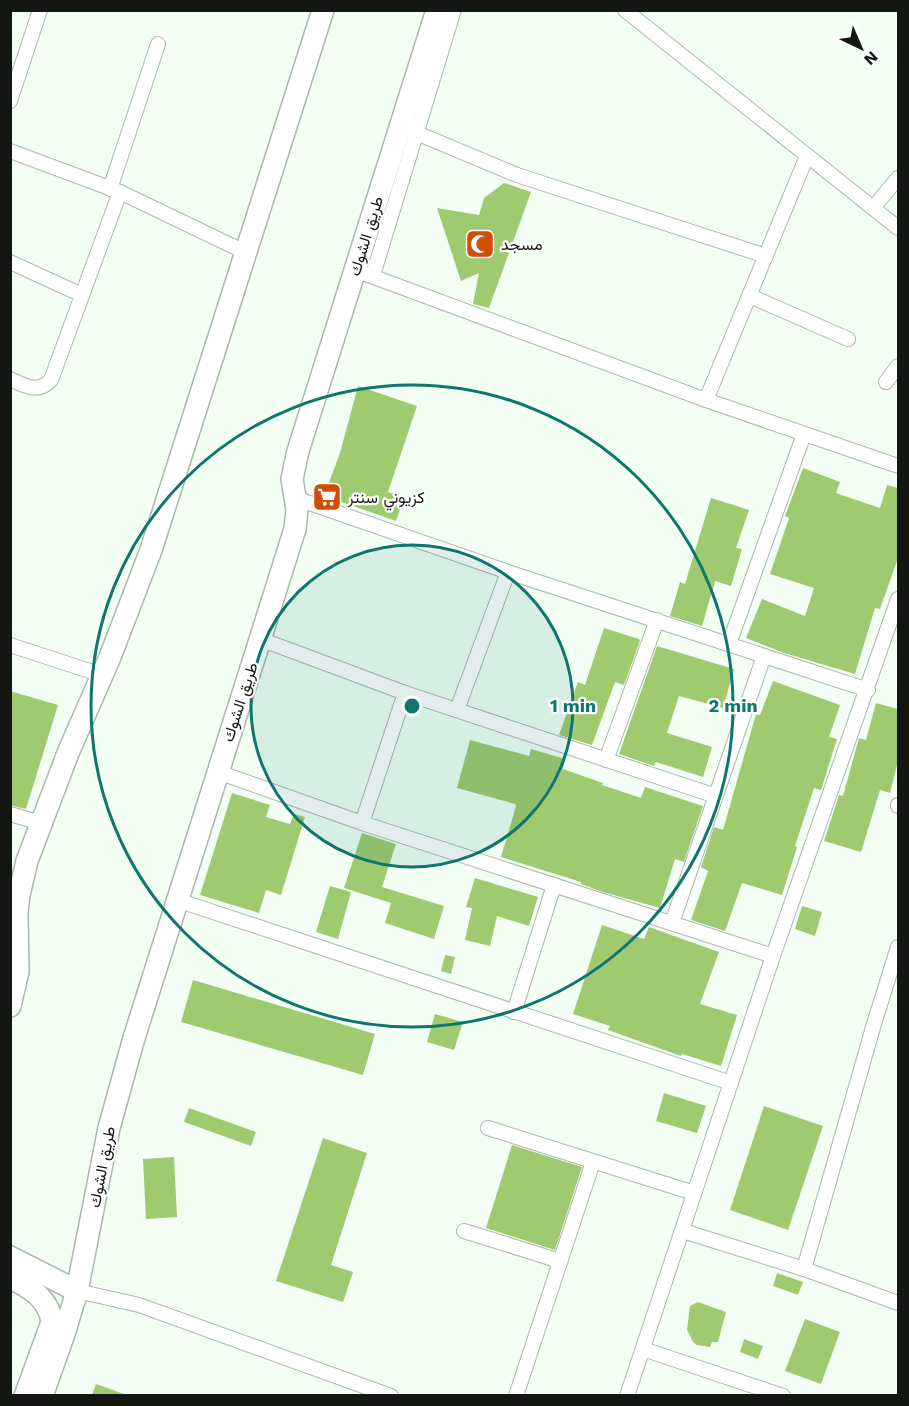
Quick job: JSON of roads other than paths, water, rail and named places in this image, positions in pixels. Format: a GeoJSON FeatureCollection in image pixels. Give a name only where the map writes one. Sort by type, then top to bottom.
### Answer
{"type":"FeatureCollection","features":[{"type":"Feature","properties":{"kind":"main road"},"geometry":{"type":"LineString","coordinates":[[10,1006],[18,972],[19,895],[27,861],[68,753],[102,675],[151,550],[323,10]]}},
{"type":"Feature","properties":{"kind":"main road","name":"طريق الشوك"},"geometry":{"type":"LineString","coordinates":[[25,1395],[77,1291],[109,1128],[140,1019],[295,529],[297,509],[292,485],[293,469],[364,272],[409,129],[436,10]]}},
{"type":"Feature","properties":{"kind":"main road"},"geometry":{"type":"LineString","coordinates":[[10,1257],[77,1291]]}},
{"type":"Feature","properties":{"kind":"main road"},"geometry":{"type":"LineString","coordinates":[[10,1278],[37,1293],[51,1312],[52,1322],[57,1332]]}},
{"type":"Feature","properties":{"kind":"main road","name":"طريق الشوك"},"geometry":{"type":"LineString","coordinates":[[42,1395],[57,1332]]}},
{"type":"Feature","properties":{"kind":"street"},"geometry":{"type":"LineString","coordinates":[[10,101],[40,10]]}},
{"type":"Feature","properties":{"kind":"street"},"geometry":{"type":"LineString","coordinates":[[454,10],[409,129],[517,175],[766,256]]}},
{"type":"Feature","properties":{"kind":"street"},"geometry":{"type":"LineString","coordinates":[[625,10],[898,228]]}},
{"type":"Feature","properties":{"kind":"street"},"geometry":{"type":"LineString","coordinates":[[10,379],[34,389],[44,387],[51,380],[82,296],[158,44]]}},
{"type":"Feature","properties":{"kind":"street"},"geometry":{"type":"LineString","coordinates":[[10,151],[115,190],[247,254]]}},
{"type":"Feature","properties":{"kind":"street"},"geometry":{"type":"LineString","coordinates":[[706,400],[807,156]]}},
{"type":"Feature","properties":{"kind":"street"},"geometry":{"type":"LineString","coordinates":[[873,208],[898,178]]}},
{"type":"Feature","properties":{"kind":"street"},"geometry":{"type":"LineString","coordinates":[[10,262],[82,296]]}},
{"type":"Feature","properties":{"kind":"street"},"geometry":{"type":"LineString","coordinates":[[364,272],[706,400],[898,466]]}},
{"type":"Feature","properties":{"kind":"street"},"geometry":{"type":"LineString","coordinates":[[750,296],[848,339]]}},
{"type":"Feature","properties":{"kind":"street"},"geometry":{"type":"LineString","coordinates":[[886,382],[898,366]]}},
{"type":"Feature","properties":{"kind":"street"},"geometry":{"type":"LineString","coordinates":[[729,644],[804,434]]}},
{"type":"Feature","properties":{"kind":"street"},"geometry":{"type":"LineString","coordinates":[[295,498],[508,572],[868,690]]}},
{"type":"Feature","properties":{"kind":"street"},"geometry":{"type":"LineString","coordinates":[[457,710],[508,572]]}},
{"type":"Feature","properties":{"kind":"street"},"geometry":{"type":"LineString","coordinates":[[627,1395],[773,956],[898,599]]}},
{"type":"Feature","properties":{"kind":"street"},"geometry":{"type":"LineString","coordinates":[[606,760],[657,620]]}},
{"type":"Feature","properties":{"kind":"street"},"geometry":{"type":"LineString","coordinates":[[260,639],[405,693],[716,796]]}},
{"type":"Feature","properties":{"kind":"street"},"geometry":{"type":"LineString","coordinates":[[10,645],[102,675]]}},
{"type":"Feature","properties":{"kind":"street"},"geometry":{"type":"LineString","coordinates":[[672,923],[764,656]]}},
{"type":"Feature","properties":{"kind":"street"},"geometry":{"type":"LineString","coordinates":[[362,823],[405,693]]}},
{"type":"Feature","properties":{"kind":"street"},"geometry":{"type":"LineString","coordinates":[[218,772],[362,823],[773,956]]}},
{"type":"Feature","properties":{"kind":"street"},"geometry":{"type":"LineString","coordinates":[[10,814],[41,823]]}},
{"type":"Feature","properties":{"kind":"street"},"geometry":{"type":"LineString","coordinates":[[514,1012],[554,885]]}},
{"type":"Feature","properties":{"kind":"street"},"geometry":{"type":"LineString","coordinates":[[177,900],[731,1083]]}},
{"type":"Feature","properties":{"kind":"street"},"geometry":{"type":"LineString","coordinates":[[804,1269],[898,947]]}},
{"type":"Feature","properties":{"kind":"street"},"geometry":{"type":"LineString","coordinates":[[488,1128],[694,1193]]}},
{"type":"Feature","properties":{"kind":"street"},"geometry":{"type":"LineString","coordinates":[[516,1395],[593,1162]]}},
{"type":"Feature","properties":{"kind":"street"},"geometry":{"type":"LineString","coordinates":[[464,1231],[560,1261]]}},
{"type":"Feature","properties":{"kind":"street"},"geometry":{"type":"LineString","coordinates":[[683,1231],[804,1269],[898,1303]]}},
{"type":"Feature","properties":{"kind":"street"},"geometry":{"type":"LineString","coordinates":[[77,1291],[139,1305],[392,1395]]}},
{"type":"Feature","properties":{"kind":"street"},"geometry":{"type":"LineString","coordinates":[[643,1349],[783,1395]]}},
{"type":"Feature","properties":{"kind":"place","name":"مسجد"},"geometry":{"type":"Point","coordinates":[480,244]}},
{"type":"Feature","properties":{"kind":"place","name":"كزيوني سنتر"},"geometry":{"type":"Point","coordinates":[327,497]}}]}
